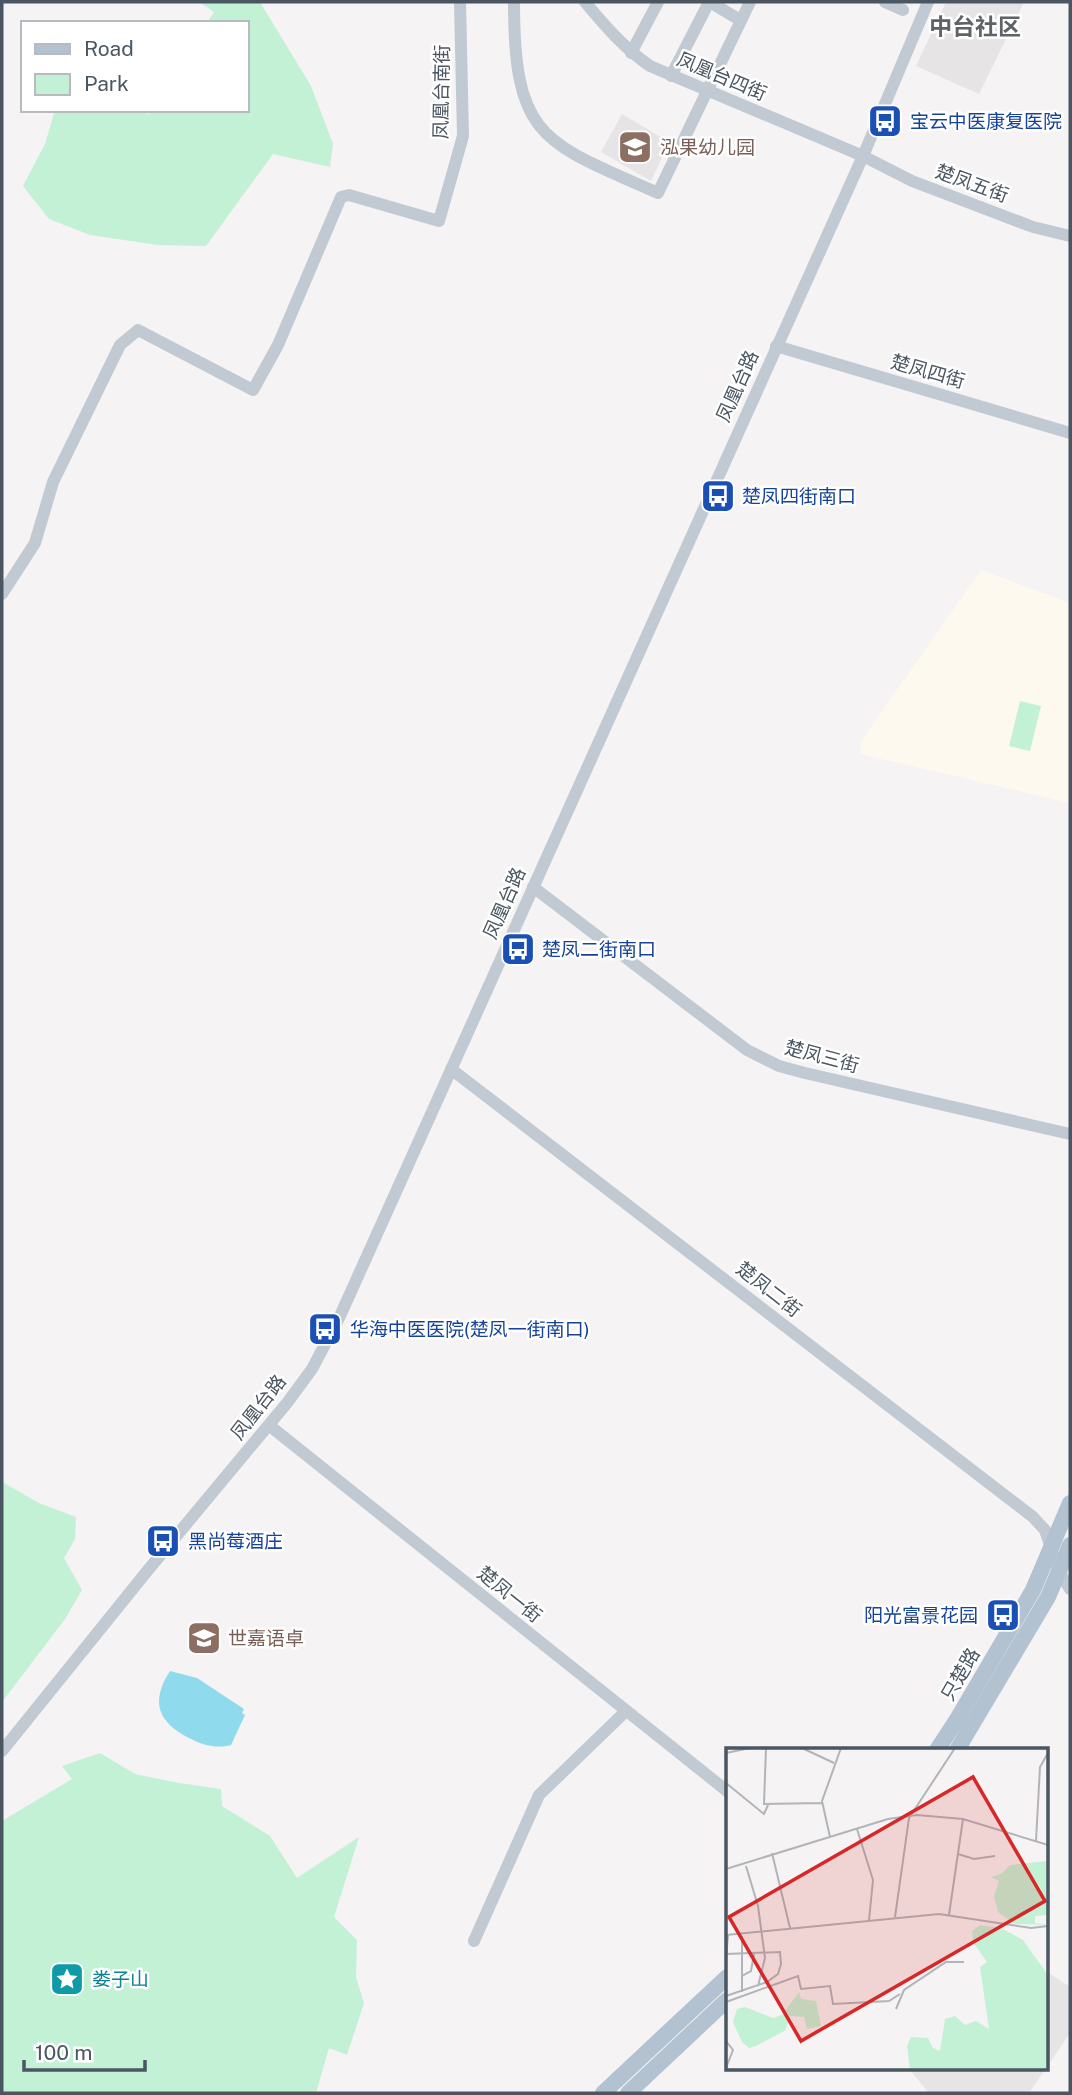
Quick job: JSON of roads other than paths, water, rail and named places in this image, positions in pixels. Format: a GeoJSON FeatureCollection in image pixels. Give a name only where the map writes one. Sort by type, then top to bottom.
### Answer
{"type":"FeatureCollection","features":[{"type":"Feature","properties":{"kind":"main road","name":"只楚路"},"geometry":{"type":"LineString","coordinates":[[938,1748],[1033,1590],[1070,1503]]}},
{"type":"Feature","properties":{"kind":"main road","name":"只楚路"},"geometry":{"type":"LineString","coordinates":[[958,1748],[1048,1597],[1070,1545]]}},
{"type":"Feature","properties":{"kind":"main road"},"geometry":{"type":"LineString","coordinates":[[603,2093],[726,1978]]}},
{"type":"Feature","properties":{"kind":"main road"},"geometry":{"type":"LineString","coordinates":[[628,2093],[726,2001]]}},
{"type":"Feature","properties":{"kind":"street","name":"凤凰台南街"},"geometry":{"type":"LineString","coordinates":[[2,594],[35,543],[53,482],[120,345],[138,330],[253,390],[278,345],[341,197],[349,195],[439,221],[463,136],[460,2]]}},
{"type":"Feature","properties":{"kind":"street"},"geometry":{"type":"LineString","coordinates":[[514,2],[514,47],[518,78],[524,99],[541,130],[577,158],[658,193],[750,2]]}},
{"type":"Feature","properties":{"kind":"street","name":"凤凰台四街"},"geometry":{"type":"LineString","coordinates":[[585,2],[631,53],[671,76],[863,156]]}},
{"type":"Feature","properties":{"kind":"street"},"geometry":{"type":"LineString","coordinates":[[631,53],[658,2]]}},
{"type":"Feature","properties":{"kind":"street"},"geometry":{"type":"LineString","coordinates":[[671,76],[710,2],[740,20]]}},
{"type":"Feature","properties":{"kind":"street"},"geometry":{"type":"LineString","coordinates":[[885,2],[903,10]]}},
{"type":"Feature","properties":{"kind":"street","name":"凤凰台路"},"geometry":{"type":"LineString","coordinates":[[2,1751],[148,1570],[270,1426],[312,1369],[340,1316],[863,156],[928,2]]}},
{"type":"Feature","properties":{"kind":"street","name":"楚凤五街"},"geometry":{"type":"LineString","coordinates":[[863,156],[912,181],[1032,227],[1070,236]]}},
{"type":"Feature","properties":{"kind":"street","name":"楚凤四街"},"geometry":{"type":"LineString","coordinates":[[776,346],[1070,433]]}},
{"type":"Feature","properties":{"kind":"street","name":"楚凤三街"},"geometry":{"type":"LineString","coordinates":[[533,887],[711,1024],[764,1059],[805,1073],[1070,1134]]}},
{"type":"Feature","properties":{"kind":"street","name":"楚凤二街"},"geometry":{"type":"LineString","coordinates":[[451,1069],[1033,1517],[1045,1530],[1050,1551],[1070,1589]]}},
{"type":"Feature","properties":{"kind":"street","name":"楚凤一街"},"geometry":{"type":"LineString","coordinates":[[270,1426],[726,1790]]}},
{"type":"Feature","properties":{"kind":"street"},"geometry":{"type":"LineString","coordinates":[[474,1941],[539,1795],[626,1711]]}},
{"type":"Feature","properties":{"kind":"water"},"geometry":{"type":"Polygon","coordinates":[[[170,1671],[197,1678],[244,1709],[242,1713],[245,1715],[231,1745],[199,1743],[178,1732],[164,1718],[160,1710],[160,1692],[170,1671]]]}},
{"type":"Feature","properties":{"kind":"place","name":"宝云中医康复医院"},"geometry":{"type":"Point","coordinates":[885,121]}},
{"type":"Feature","properties":{"kind":"place","name":"泓果幼儿园"},"geometry":{"type":"Point","coordinates":[635,147]}},
{"type":"Feature","properties":{"kind":"place","name":"楚凤四街南口"},"geometry":{"type":"Point","coordinates":[718,496]}},
{"type":"Feature","properties":{"kind":"place","name":"楚凤二街南口"},"geometry":{"type":"Point","coordinates":[518,949]}},
{"type":"Feature","properties":{"kind":"place","name":"华海中医医院(楚凤一街南口)"},"geometry":{"type":"Point","coordinates":[325,1329]}},
{"type":"Feature","properties":{"kind":"place","name":"黑尚莓酒庄"},"geometry":{"type":"Point","coordinates":[163,1541]}},
{"type":"Feature","properties":{"kind":"place","name":"阳光富景花园"},"geometry":{"type":"Point","coordinates":[1003,1615]}},
{"type":"Feature","properties":{"kind":"place","name":"世嘉语卓"},"geometry":{"type":"Point","coordinates":[204,1638]}},
{"type":"Feature","properties":{"kind":"place","name":"娄子山"},"geometry":{"type":"Point","coordinates":[67,1979]}},
{"type":"Feature","properties":{"kind":"district","name":"中台社区"},"geometry":{"type":"Point","coordinates":[975,27]}}]}
